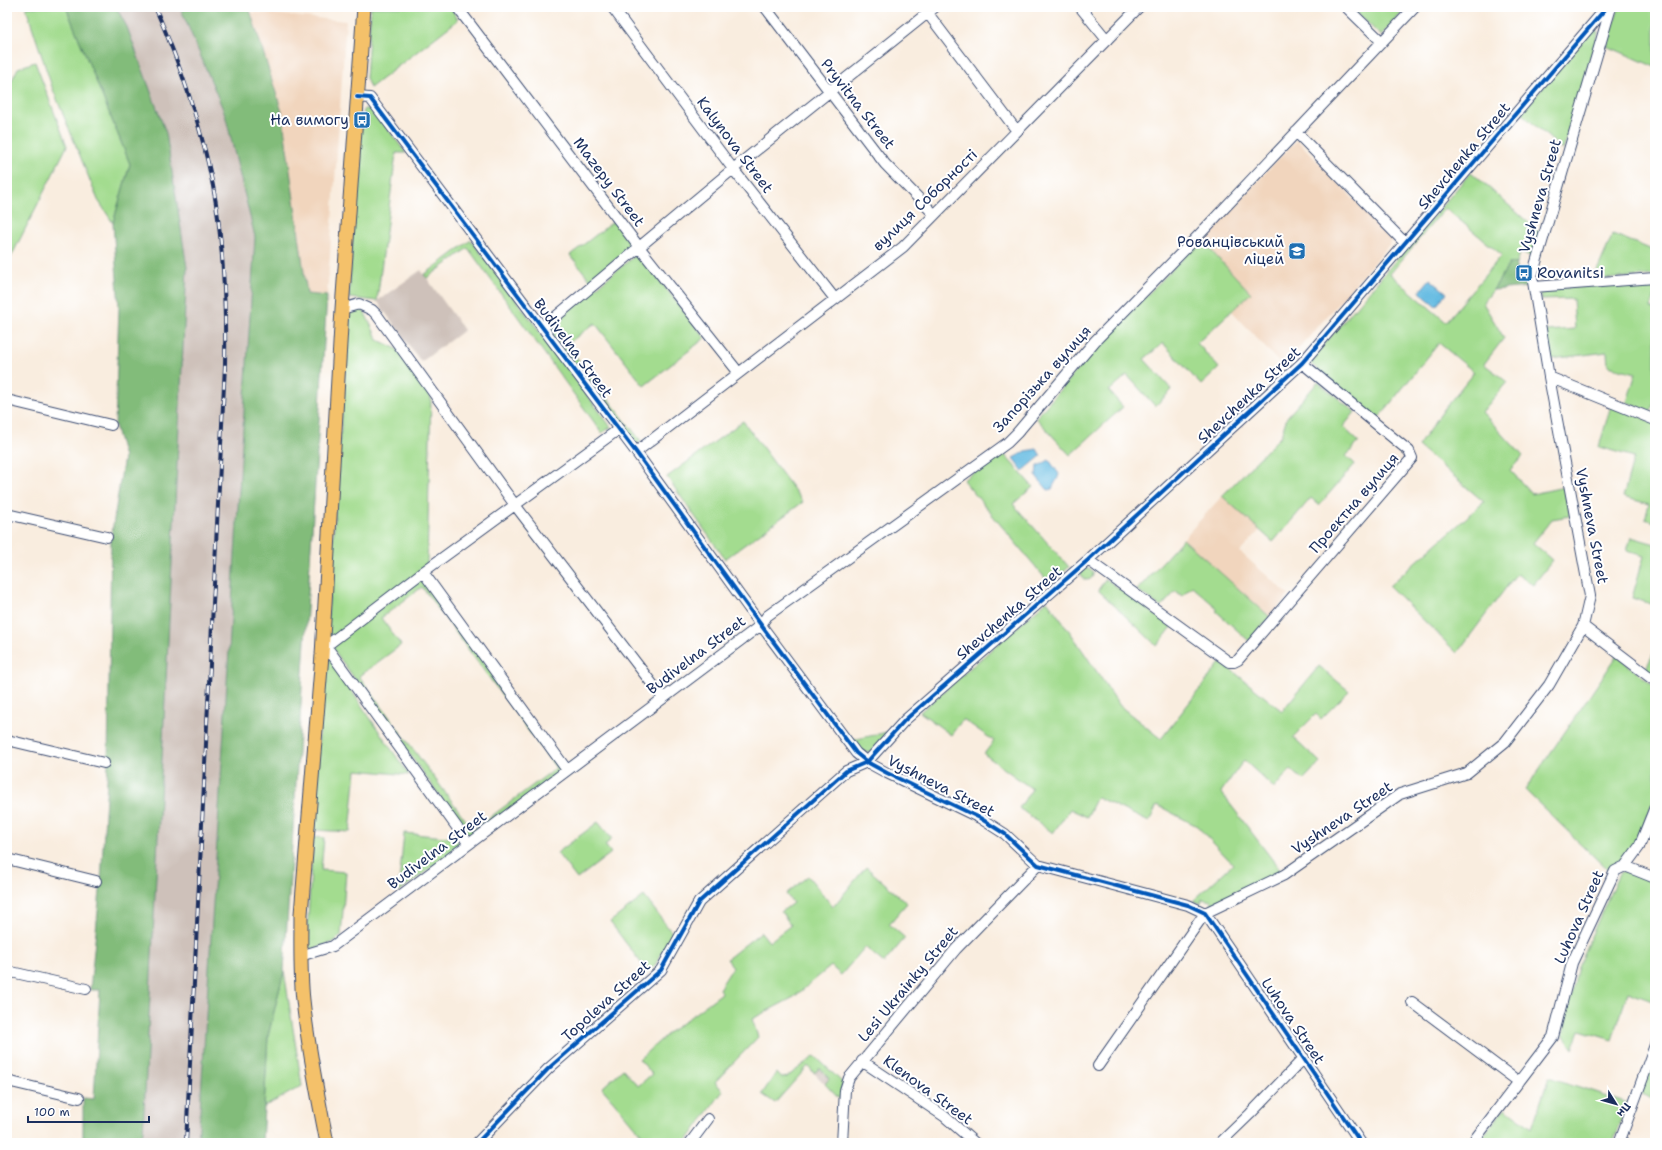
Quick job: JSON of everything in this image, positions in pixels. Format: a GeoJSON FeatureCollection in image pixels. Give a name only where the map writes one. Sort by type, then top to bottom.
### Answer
{"type":"FeatureCollection","features":[{"type":"Feature","properties":{"kind":"main road"},"geometry":{"type":"LineString","coordinates":[[327,1143],[303,1000],[300,956],[301,914],[324,651],[342,309],[364,7]]}},
{"type":"Feature","properties":{"kind":"street","name":"Mazepy Street"},"geometry":{"type":"LineString","coordinates":[[457,7],[639,246],[739,373]]}},
{"type":"Feature","properties":{"kind":"street","name":"Kalynova Street"},"geometry":{"type":"LineString","coordinates":[[612,7],[733,169],[835,299]]}},
{"type":"Feature","properties":{"kind":"street","name":"Pryvitna Street"},"geometry":{"type":"LineString","coordinates":[[765,7],[828,92],[885,164],[934,214]]}},
{"type":"Feature","properties":{"kind":"street"},"geometry":{"type":"LineString","coordinates":[[1080,7],[1107,40]]}},
{"type":"Feature","properties":{"kind":"street","name":"вулиця Соборності"},"geometry":{"type":"LineString","coordinates":[[636,452],[903,247],[1139,7]]}},
{"type":"Feature","properties":{"kind":"street"},"geometry":{"type":"LineString","coordinates":[[1346,7],[1382,42]]}},
{"type":"Feature","properties":{"kind":"street","name":"Запорізька вулиця"},"geometry":{"type":"LineString","coordinates":[[761,625],[767,616],[1018,434],[1095,341],[1415,7]]}},
{"type":"Feature","properties":{"kind":"street","name":"Shevchenka Street"},"geometry":{"type":"LineString","coordinates":[[867,762],[905,720],[1088,560],[1302,363],[1607,7]]}},
{"type":"Feature","properties":{"kind":"street","name":"Vyshneva Street"},"geometry":{"type":"LineString","coordinates":[[761,625],[856,753],[867,762],[980,818],[1004,834],[1038,865],[1188,905],[1205,913],[1284,875],[1400,794],[1467,773],[1505,742],[1549,685],[1583,626],[1590,596],[1549,377],[1532,276],[1611,7]]}},
{"type":"Feature","properties":{"kind":"street"},"geometry":{"type":"LineString","coordinates":[[542,328],[639,246],[928,9],[1017,130]]}},
{"type":"Feature","properties":{"kind":"street","name":"Budivelna Street"},"geometry":{"type":"LineString","coordinates":[[300,956],[333,946],[761,625],[619,429],[370,98],[357,97]]}},
{"type":"Feature","properties":{"kind":"street"},"geometry":{"type":"LineString","coordinates":[[1296,132],[1405,243]]}},
{"type":"Feature","properties":{"kind":"street"},"geometry":{"type":"LineString","coordinates":[[1534,287],[1655,278]]}},
{"type":"Feature","properties":{"kind":"street"},"geometry":{"type":"LineString","coordinates":[[342,309],[359,304],[372,310],[377,315],[515,506],[663,698]]}},
{"type":"Feature","properties":{"kind":"street","name":"Проектна вулиця"},"geometry":{"type":"LineString","coordinates":[[1088,560],[1229,662],[1238,660],[1410,463],[1412,458],[1409,451],[1302,363]]}},
{"type":"Feature","properties":{"kind":"street"},"geometry":{"type":"LineString","coordinates":[[1549,377],[1655,420]]}},
{"type":"Feature","properties":{"kind":"street"},"geometry":{"type":"LineString","coordinates":[[7,400],[111,425]]}},
{"type":"Feature","properties":{"kind":"street"},"geometry":{"type":"LineString","coordinates":[[470,844],[324,651],[422,572],[515,506],[619,429]]}},
{"type":"Feature","properties":{"kind":"street"},"geometry":{"type":"LineString","coordinates":[[7,514],[108,538]]}},
{"type":"Feature","properties":{"kind":"street"},"geometry":{"type":"LineString","coordinates":[[422,572],[567,770]]}},
{"type":"Feature","properties":{"kind":"street"},"geometry":{"type":"LineString","coordinates":[[1583,626],[1655,681]]}},
{"type":"Feature","properties":{"kind":"street"},"geometry":{"type":"LineString","coordinates":[[7,740],[104,763]]}},
{"type":"Feature","properties":{"kind":"street","name":"Topoleva Street"},"geometry":{"type":"LineString","coordinates":[[477,1143],[548,1069],[660,970],[699,902],[846,771],[867,762]]}},
{"type":"Feature","properties":{"kind":"street","name":"Luhova Street"},"geometry":{"type":"LineString","coordinates":[[1472,1143],[1554,1037],[1572,963],[1615,871],[1625,866],[1639,847],[1655,807]]}},
{"type":"Feature","properties":{"kind":"street"},"geometry":{"type":"LineString","coordinates":[[7,859],[96,881]]}},
{"type":"Feature","properties":{"kind":"street","name":"Lesi Ukrainky Street"},"geometry":{"type":"LineString","coordinates":[[842,1143],[845,1090],[849,1078],[956,948],[1038,865]]}},
{"type":"Feature","properties":{"kind":"street"},"geometry":{"type":"LineString","coordinates":[[1625,866],[1655,878]]}},
{"type":"Feature","properties":{"kind":"street"},"geometry":{"type":"LineString","coordinates":[[1098,1066],[1205,913]]}},
{"type":"Feature","properties":{"kind":"street","name":"Luhova Street"},"geometry":{"type":"LineString","coordinates":[[1205,913],[1361,1143]]}},
{"type":"Feature","properties":{"kind":"street"},"geometry":{"type":"LineString","coordinates":[[7,971],[86,989]]}},
{"type":"Feature","properties":{"kind":"street"},"geometry":{"type":"LineString","coordinates":[[1412,1002],[1519,1082]]}},
{"type":"Feature","properties":{"kind":"street"},"geometry":{"type":"LineString","coordinates":[[1618,1143],[1655,1045]]}},
{"type":"Feature","properties":{"kind":"street"},"geometry":{"type":"LineString","coordinates":[[1220,1143],[1304,1058]]}},
{"type":"Feature","properties":{"kind":"street","name":"Klenova Street"},"geometry":{"type":"LineString","coordinates":[[862,1061],[944,1116],[975,1143]]}},
{"type":"Feature","properties":{"kind":"street"},"geometry":{"type":"LineString","coordinates":[[7,1081],[79,1098]]}},
{"type":"Feature","properties":{"kind":"street"},"geometry":{"type":"LineString","coordinates":[[690,1143],[708,1119]]}},
{"type":"Feature","properties":{"kind":"shaded area"},"geometry":{"type":"Polygon","coordinates":[[[116,7],[180,7],[225,114],[255,237],[198,1143],[130,1143],[138,1140],[127,27],[116,7]]]}},
{"type":"Feature","properties":{"kind":"shaded area"},"geometry":{"type":"Polygon","coordinates":[[[251,12],[346,21],[327,296],[307,295],[282,112],[251,12]]]}},
{"type":"Feature","properties":{"kind":"shaded area","name":"Рованцівський ліцей"},"geometry":{"type":"Polygon","coordinates":[[[1297,140],[1393,240],[1283,367],[1232,311],[1250,292],[1201,240],[1297,140]]]}},
{"type":"Feature","properties":{"kind":"shaded area"},"geometry":{"type":"Polygon","coordinates":[[[421,270],[464,330],[421,362],[377,301],[421,270]]]}},
{"type":"Feature","properties":{"kind":"shaded area"},"geometry":{"type":"Polygon","coordinates":[[[1222,496],[1260,530],[1240,552],[1289,595],[1270,617],[1183,539],[1222,496]]]}},
{"type":"Feature","properties":{"kind":"shaded area"},"geometry":{"type":"Polygon","coordinates":[[[819,1068],[830,1079],[825,1084],[814,1073],[819,1068]]]}},
{"type":"Feature","properties":{"kind":"green space"},"geometry":{"type":"Polygon","coordinates":[[[66,7],[130,164],[113,223],[98,200],[52,87],[26,8],[66,7]]]}},
{"type":"Feature","properties":{"kind":"green space"},"geometry":{"type":"Polygon","coordinates":[[[66,7],[116,7],[127,27],[166,133],[187,268],[143,1132],[138,1140],[118,1144],[103,1143],[83,1138],[83,1098],[94,1099],[100,990],[90,990],[101,881],[108,763],[111,538],[124,457],[115,425],[119,307],[113,223],[130,164],[66,7]]]}},
{"type":"Feature","properties":{"kind":"green space"},"geometry":{"type":"Polygon","coordinates":[[[180,7],[249,7],[282,112],[307,294],[327,296],[284,971],[268,1036],[262,1143],[198,1143],[255,237],[225,114],[180,7]]]}},
{"type":"Feature","properties":{"kind":"green space"},"geometry":{"type":"Polygon","coordinates":[[[371,7],[451,7],[458,20],[370,88],[366,78],[371,7]]]}},
{"type":"Feature","properties":{"kind":"green space"},"geometry":{"type":"Polygon","coordinates":[[[1351,7],[1400,7],[1404,11],[1381,36],[1351,7]]]}},
{"type":"Feature","properties":{"kind":"green space"},"geometry":{"type":"Polygon","coordinates":[[[1619,7],[1649,7],[1655,10],[1655,67],[1607,46],[1619,7]]]}},
{"type":"Feature","properties":{"kind":"green space"},"geometry":{"type":"Polygon","coordinates":[[[1595,30],[1598,32],[1563,150],[1521,113],[1590,33],[1595,30]]]}},
{"type":"Feature","properties":{"kind":"green space"},"geometry":{"type":"Polygon","coordinates":[[[35,62],[67,146],[7,265],[7,90],[18,68],[35,62]]]}},
{"type":"Feature","properties":{"kind":"green space"},"geometry":{"type":"Polygon","coordinates":[[[364,109],[374,111],[406,153],[396,153],[377,301],[349,298],[359,129],[362,129],[364,109]]]}},
{"type":"Feature","properties":{"kind":"green space"},"geometry":{"type":"Polygon","coordinates":[[[1471,172],[1539,232],[1533,256],[1520,253],[1517,264],[1510,263],[1483,303],[1504,338],[1484,364],[1507,382],[1482,412],[1523,456],[1510,470],[1532,494],[1564,487],[1570,516],[1552,519],[1533,543],[1553,560],[1533,585],[1517,573],[1457,653],[1389,586],[1484,502],[1418,446],[1445,408],[1474,372],[1439,343],[1377,420],[1309,362],[1471,172]],[[1445,208],[1390,274],[1446,322],[1502,255],[1445,208]]]}},
{"type":"Feature","properties":{"kind":"green space"},"geometry":{"type":"Polygon","coordinates":[[[614,221],[633,246],[590,280],[570,255],[614,221]]]}},
{"type":"Feature","properties":{"kind":"green space"},"geometry":{"type":"Polygon","coordinates":[[[1613,234],[1655,251],[1655,275],[1593,280],[1613,234]]]}},
{"type":"Feature","properties":{"kind":"green space"},"geometry":{"type":"Polygon","coordinates":[[[471,240],[611,427],[602,433],[468,248],[427,278],[424,275],[471,240]]]}},
{"type":"Feature","properties":{"kind":"green space"},"geometry":{"type":"Polygon","coordinates":[[[1201,240],[1251,293],[1197,343],[1219,368],[1201,385],[1163,343],[1144,359],[1172,390],[1155,406],[1127,375],[1109,391],[1123,407],[1070,455],[1036,418],[1099,344],[1201,240]]]}},
{"type":"Feature","properties":{"kind":"green space"},"geometry":{"type":"Polygon","coordinates":[[[638,253],[705,338],[644,386],[595,323],[566,345],[641,441],[637,445],[547,328],[638,253]]]}},
{"type":"Feature","properties":{"kind":"green space"},"geometry":{"type":"Polygon","coordinates":[[[1510,263],[1517,264],[1513,279],[1528,283],[1529,287],[1493,290],[1510,263]]]}},
{"type":"Feature","properties":{"kind":"green space"},"geometry":{"type":"Polygon","coordinates":[[[1655,281],[1655,295],[1651,308],[1655,310],[1655,401],[1651,412],[1627,402],[1636,373],[1608,366],[1607,352],[1551,359],[1546,331],[1575,329],[1573,299],[1541,300],[1539,290],[1655,281]]]}},
{"type":"Feature","properties":{"kind":"green space"},"geometry":{"type":"Polygon","coordinates":[[[355,308],[364,311],[378,340],[397,349],[431,397],[427,566],[326,643],[349,313],[355,308]]]}},
{"type":"Feature","properties":{"kind":"green space"},"geometry":{"type":"Polygon","coordinates":[[[1318,382],[1355,412],[1343,427],[1359,442],[1346,456],[1355,464],[1319,505],[1311,498],[1273,542],[1222,496],[1281,436],[1287,417],[1318,382]]]}},
{"type":"Feature","properties":{"kind":"green space"},"geometry":{"type":"Polygon","coordinates":[[[1611,405],[1655,423],[1655,522],[1645,519],[1649,504],[1623,497],[1634,457],[1599,447],[1611,405]]]}},
{"type":"Feature","properties":{"kind":"green space"},"geometry":{"type":"Polygon","coordinates":[[[743,421],[803,502],[725,559],[667,477],[743,421]]]}},
{"type":"Feature","properties":{"kind":"green space"},"geometry":{"type":"Polygon","coordinates":[[[1002,452],[1033,487],[1013,504],[1069,567],[1050,584],[963,480],[1002,452]]]}},
{"type":"Feature","properties":{"kind":"green space"},"geometry":{"type":"Polygon","coordinates":[[[1631,537],[1655,544],[1655,605],[1632,598],[1644,556],[1627,551],[1631,537]]]}},
{"type":"Feature","properties":{"kind":"green space"},"geometry":{"type":"Polygon","coordinates":[[[1183,539],[1270,617],[1249,641],[1216,611],[1218,609],[1192,586],[1182,596],[1176,591],[1161,607],[1137,590],[1183,539]]]}},
{"type":"Feature","properties":{"kind":"green space"},"geometry":{"type":"Polygon","coordinates":[[[1087,568],[1091,570],[1093,574],[1091,578],[1087,580],[1083,578],[1081,574],[1083,570],[1087,568]]]}},
{"type":"Feature","properties":{"kind":"green space"},"geometry":{"type":"Polygon","coordinates":[[[422,576],[563,770],[471,839],[331,646],[422,576]],[[422,587],[381,618],[401,645],[359,676],[473,830],[556,768],[422,587]]]}},
{"type":"Feature","properties":{"kind":"green space"},"geometry":{"type":"Polygon","coordinates":[[[1106,579],[1172,627],[1157,646],[1098,590],[1106,579]]]}},
{"type":"Feature","properties":{"kind":"green space"},"geometry":{"type":"Polygon","coordinates":[[[1047,601],[1120,706],[1161,739],[1220,663],[1234,672],[1282,711],[1319,666],[1349,691],[1321,719],[1316,714],[1293,737],[1320,762],[1303,780],[1291,769],[1274,788],[1244,760],[1221,792],[1281,871],[1211,905],[1211,901],[1202,899],[1201,903],[1193,901],[1233,864],[1197,826],[1157,805],[1149,822],[1097,797],[1087,817],[1070,809],[1053,833],[1019,808],[1032,789],[984,754],[994,741],[963,719],[951,735],[920,712],[1047,601]]]}},
{"type":"Feature","properties":{"kind":"green space"},"geometry":{"type":"Polygon","coordinates":[[[1655,650],[1655,675],[1646,668],[1655,650]]]}},
{"type":"Feature","properties":{"kind":"green space"},"geometry":{"type":"Polygon","coordinates":[[[1617,656],[1655,687],[1655,797],[1636,845],[1624,862],[1611,873],[1525,790],[1617,656]]]}},
{"type":"Feature","properties":{"kind":"green space"},"geometry":{"type":"Polygon","coordinates":[[[324,658],[329,658],[409,775],[356,770],[350,832],[313,830],[324,658]]]}},
{"type":"Feature","properties":{"kind":"green space"},"geometry":{"type":"Polygon","coordinates":[[[887,732],[876,747],[869,752],[861,750],[853,740],[887,732]]]}},
{"type":"Feature","properties":{"kind":"green space"},"geometry":{"type":"Polygon","coordinates":[[[598,822],[612,839],[605,845],[611,853],[577,879],[557,853],[598,822]]]}},
{"type":"Feature","properties":{"kind":"green space"},"geometry":{"type":"Polygon","coordinates":[[[404,833],[455,838],[461,846],[398,892],[404,833]]]}},
{"type":"Feature","properties":{"kind":"green space"},"geometry":{"type":"Polygon","coordinates":[[[313,837],[324,838],[321,870],[346,872],[341,936],[331,943],[306,951],[313,837]]]}},
{"type":"Feature","properties":{"kind":"green space"},"geometry":{"type":"Polygon","coordinates":[[[866,867],[907,903],[889,924],[905,938],[884,963],[865,947],[841,975],[831,966],[794,997],[752,1019],[758,1037],[715,1082],[723,1091],[686,1142],[649,1143],[602,1088],[623,1069],[638,1086],[652,1074],[639,1059],[670,1032],[722,993],[719,989],[733,967],[727,959],[761,932],[769,942],[791,925],[781,912],[793,903],[786,894],[808,876],[833,907],[866,867]]]}},
{"type":"Feature","properties":{"kind":"green space"},"geometry":{"type":"Polygon","coordinates":[[[1626,870],[1655,882],[1655,1002],[1628,992],[1612,1040],[1580,1030],[1573,1049],[1563,1034],[1578,966],[1619,873],[1626,870]]]}},
{"type":"Feature","properties":{"kind":"green space"},"geometry":{"type":"Polygon","coordinates":[[[644,896],[673,934],[655,965],[648,972],[610,922],[644,896]]]}},
{"type":"Feature","properties":{"kind":"green space"},"geometry":{"type":"Polygon","coordinates":[[[284,971],[302,1086],[264,1107],[268,1036],[284,971]]]}},
{"type":"Feature","properties":{"kind":"green space"},"geometry":{"type":"Polygon","coordinates":[[[815,1056],[843,1083],[840,1100],[825,1084],[829,1079],[820,1068],[814,1073],[808,1066],[775,1103],[762,1094],[776,1073],[782,1078],[787,1077],[815,1056]]]}},
{"type":"Feature","properties":{"kind":"green space"},"geometry":{"type":"Polygon","coordinates":[[[1655,1058],[1655,1100],[1641,1094],[1655,1058]]]}},
{"type":"Feature","properties":{"kind":"green space"},"geometry":{"type":"Polygon","coordinates":[[[1549,1077],[1628,1103],[1613,1143],[1583,1143],[1578,1141],[1577,1143],[1478,1143],[1505,1108],[1532,1128],[1549,1077]]]}},
{"type":"Feature","properties":{"kind":"water"},"geometry":{"type":"Polygon","coordinates":[[[1430,279],[1447,293],[1436,306],[1419,292],[1430,279]]]}},
{"type":"Feature","properties":{"kind":"water"},"geometry":{"type":"Polygon","coordinates":[[[1037,449],[1041,456],[1023,471],[1013,458],[1026,451],[1037,449]]]}},
{"type":"Feature","properties":{"kind":"water"},"geometry":{"type":"Polygon","coordinates":[[[1049,460],[1059,474],[1052,489],[1048,490],[1036,476],[1037,467],[1049,460]]]}},
{"type":"Feature","properties":{"kind":"railway"},"geometry":{"type":"LineString","coordinates":[[155,7],[173,50],[189,95],[208,163],[220,230],[225,298],[225,365],[186,1143]]}},
{"type":"Feature","properties":{"kind":"cycle path"},"geometry":{"type":"LineString","coordinates":[[477,1143],[548,1069],[661,970],[699,902],[846,771],[867,762],[905,720],[1088,560],[1302,363],[1607,7]]}},
{"type":"Feature","properties":{"kind":"cycle path"},"geometry":{"type":"LineString","coordinates":[[357,97],[370,98],[636,452],[856,753],[867,762],[887,773],[980,818],[1005,834],[1038,865],[1188,905],[1205,913],[1361,1143]]}},
{"type":"Feature","properties":{"kind":"place","name":"На вимогу"},"geometry":{"type":"Point","coordinates":[362,120]}},
{"type":"Feature","properties":{"kind":"place","name":"Рованцівський ліцей"},"geometry":{"type":"Point","coordinates":[1297,251]}},
{"type":"Feature","properties":{"kind":"place","name":"Rovanitsi"},"geometry":{"type":"Point","coordinates":[1524,273]}}]}
